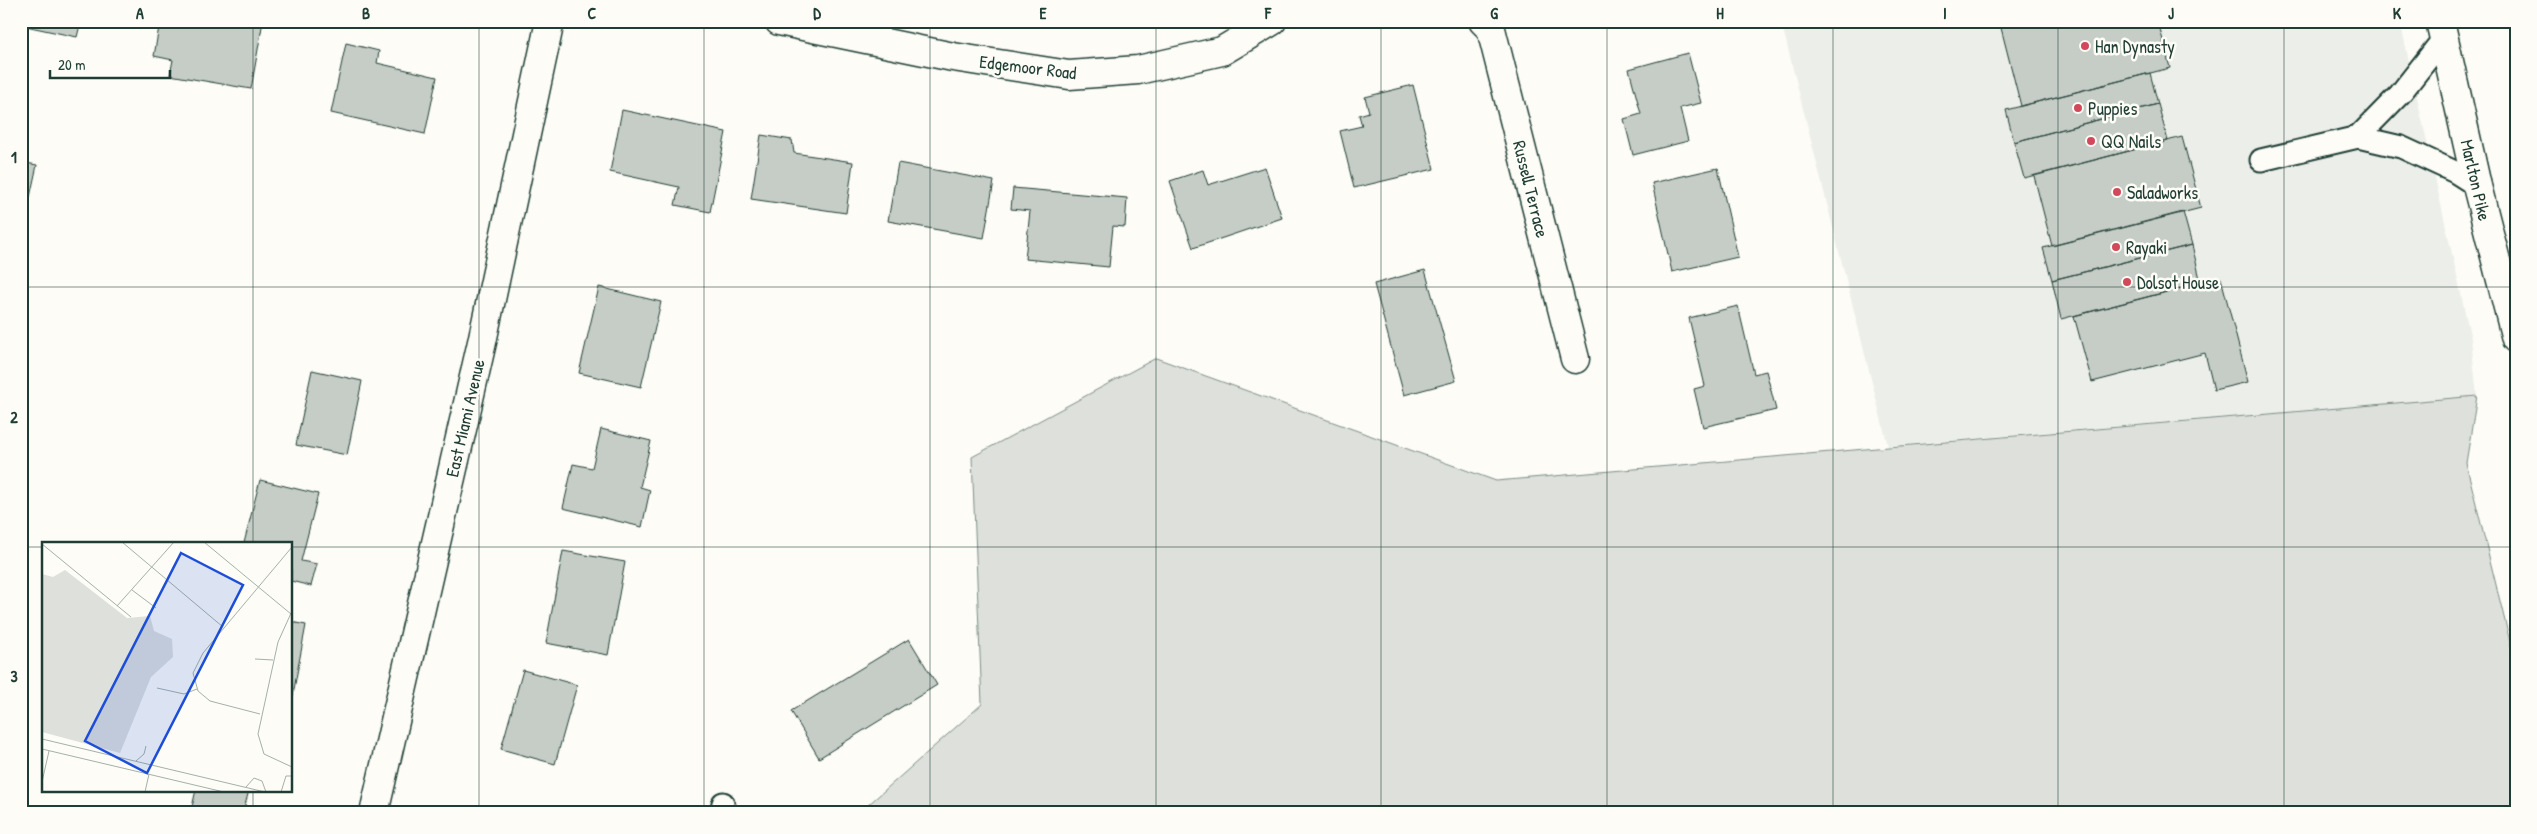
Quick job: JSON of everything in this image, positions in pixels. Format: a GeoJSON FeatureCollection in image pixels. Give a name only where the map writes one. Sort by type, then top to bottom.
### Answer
{"type":"FeatureCollection","features":[{"type":"Feature","properties":{"kind":"main road","name":"East Miami Avenue"},"geometry":{"type":"LineString","coordinates":[[374,813],[482,342],[550,21]]}},
{"type":"Feature","properties":{"kind":"main road","name":"Edgemoor Road"},"geometry":{"type":"LineString","coordinates":[[778,21],[953,56],[1069,75],[1138,70],[1222,51],[1272,21]]}},
{"type":"Feature","properties":{"kind":"main road","name":"Russell Terrace"},"geometry":{"type":"LineString","coordinates":[[1483,21],[1491,29],[1575,359]]}},
{"type":"Feature","properties":{"kind":"main road","name":"Marlton Pike"},"geometry":{"type":"LineString","coordinates":[[2442,30],[2477,186],[2516,339]]}},
{"type":"Feature","properties":{"kind":"lane"},"geometry":{"type":"LineString","coordinates":[[2358,137],[2400,94],[2442,30]]}},
{"type":"Feature","properties":{"kind":"lane"},"geometry":{"type":"LineString","coordinates":[[2261,160],[2358,137],[2401,147],[2455,172],[2477,186]]}},
{"type":"Feature","properties":{"kind":"shaded area"},"geometry":{"type":"Polygon","coordinates":[[[1781,21],[2400,21],[2471,339],[2477,396],[1888,446],[1781,21]]]}},
{"type":"Feature","properties":{"kind":"shaded area"},"geometry":{"type":"Polygon","coordinates":[[[1156,358],[1496,481],[2477,396],[2466,463],[2516,666],[2516,813],[859,813],[982,704],[972,457],[1156,358]]]}},
{"type":"Feature","properties":{"kind":"building"},"geometry":{"type":"Polygon","coordinates":[[[21,21],[81,21],[77,37],[21,25],[21,21]]]}},
{"type":"Feature","properties":{"kind":"building"},"geometry":{"type":"Polygon","coordinates":[[[160,21],[263,21],[251,89],[170,75],[173,60],[154,56],[160,21]]]}},
{"type":"Feature","properties":{"kind":"building","name":"Han Dynasty"},"geometry":{"type":"Polygon","coordinates":[[[2012,21],[2158,21],[2170,68],[2021,106],[2000,24],[2012,21]]]}},
{"type":"Feature","properties":{"kind":"building"},"geometry":{"type":"Polygon","coordinates":[[[346,43],[379,51],[377,63],[437,77],[425,134],[331,113],[346,43]]]}},
{"type":"Feature","properties":{"kind":"building"},"geometry":{"type":"Polygon","coordinates":[[[1688,53],[1701,103],[1680,108],[1688,141],[1633,155],[1624,119],[1641,114],[1629,69],[1688,53]]]}},
{"type":"Feature","properties":{"kind":"building","name":"Puppies"},"geometry":{"type":"Polygon","coordinates":[[[2150,73],[2158,104],[2014,142],[2006,110],[2150,73]]]}},
{"type":"Feature","properties":{"kind":"building"},"geometry":{"type":"Polygon","coordinates":[[[1413,85],[1434,169],[1354,188],[1340,131],[1362,126],[1359,115],[1369,112],[1365,97],[1413,85]]]}},
{"type":"Feature","properties":{"kind":"building","name":"QQ Nails"},"geometry":{"type":"Polygon","coordinates":[[[2158,104],[2168,141],[2024,178],[2014,142],[2158,104]]]}},
{"type":"Feature","properties":{"kind":"building"},"geometry":{"type":"Polygon","coordinates":[[[622,110],[726,132],[710,212],[675,205],[679,187],[610,172],[622,110]]]}},
{"type":"Feature","properties":{"kind":"building"},"geometry":{"type":"Polygon","coordinates":[[[761,135],[792,140],[794,153],[853,162],[846,213],[751,199],[761,135]]]}},
{"type":"Feature","properties":{"kind":"building","name":"Saladworks"},"geometry":{"type":"Polygon","coordinates":[[[2182,137],[2201,208],[2052,246],[2034,176],[2182,137]]]}},
{"type":"Feature","properties":{"kind":"building"},"geometry":{"type":"Polygon","coordinates":[[[21,162],[37,165],[22,234],[21,234],[21,162]]]}},
{"type":"Feature","properties":{"kind":"building"},"geometry":{"type":"Polygon","coordinates":[[[898,163],[994,181],[984,238],[888,221],[898,163]]]}},
{"type":"Feature","properties":{"kind":"building"},"geometry":{"type":"Polygon","coordinates":[[[1265,167],[1282,218],[1193,248],[1170,181],[1203,170],[1208,185],[1265,167]]]}},
{"type":"Feature","properties":{"kind":"building"},"geometry":{"type":"Polygon","coordinates":[[[1718,168],[1738,257],[1672,272],[1652,183],[1718,168]]]}},
{"type":"Feature","properties":{"kind":"building"},"geometry":{"type":"Polygon","coordinates":[[[1013,188],[1127,198],[1125,227],[1113,226],[1109,267],[1025,259],[1030,211],[1011,209],[1013,188]]]}},
{"type":"Feature","properties":{"kind":"building","name":"Rayaki"},"geometry":{"type":"Polygon","coordinates":[[[2183,212],[2192,245],[2052,280],[2043,248],[2183,212]]]}},
{"type":"Feature","properties":{"kind":"building","name":"Dolsot House"},"geometry":{"type":"Polygon","coordinates":[[[2192,245],[2201,283],[2061,319],[2052,280],[2192,245]]]}},
{"type":"Feature","properties":{"kind":"building"},"geometry":{"type":"Polygon","coordinates":[[[1425,270],[1456,381],[1404,395],[1374,284],[1425,270]]]}},
{"type":"Feature","properties":{"kind":"building"},"geometry":{"type":"Polygon","coordinates":[[[2221,278],[2248,382],[2214,390],[2205,353],[2092,382],[2074,316],[2221,278]]]}},
{"type":"Feature","properties":{"kind":"building"},"geometry":{"type":"Polygon","coordinates":[[[599,287],[661,302],[641,387],[579,373],[599,287]]]}},
{"type":"Feature","properties":{"kind":"building"},"geometry":{"type":"Polygon","coordinates":[[[1738,306],[1754,374],[1766,371],[1776,410],[1703,427],[1694,389],[1705,386],[1689,318],[1738,306]]]}},
{"type":"Feature","properties":{"kind":"building"},"geometry":{"type":"Polygon","coordinates":[[[312,370],[362,381],[347,455],[296,445],[312,370]]]}},
{"type":"Feature","properties":{"kind":"building"},"geometry":{"type":"Polygon","coordinates":[[[601,429],[651,441],[640,487],[650,490],[642,527],[563,508],[573,464],[592,468],[601,429]]]}},
{"type":"Feature","properties":{"kind":"building"},"geometry":{"type":"Polygon","coordinates":[[[260,480],[318,494],[301,561],[317,564],[311,586],[292,581],[292,542],[244,542],[260,480]]]}},
{"type":"Feature","properties":{"kind":"building"},"geometry":{"type":"Polygon","coordinates":[[[563,551],[625,562],[608,655],[546,643],[563,551]]]}},
{"type":"Feature","properties":{"kind":"building"},"geometry":{"type":"Polygon","coordinates":[[[292,622],[306,625],[292,700],[292,622]]]}},
{"type":"Feature","properties":{"kind":"building"},"geometry":{"type":"Polygon","coordinates":[[[909,639],[937,685],[819,758],[791,711],[909,639]]]}},
{"type":"Feature","properties":{"kind":"building"},"geometry":{"type":"Polygon","coordinates":[[[523,670],[577,685],[555,764],[501,749],[523,670]]]}},
{"type":"Feature","properties":{"kind":"building"},"geometry":{"type":"Polygon","coordinates":[[[196,792],[248,792],[243,813],[191,811],[196,792]]]}},
{"type":"Feature","properties":{"kind":"place","name":"Han Dynasty"},"geometry":{"type":"Point","coordinates":[2085,46]}},
{"type":"Feature","properties":{"kind":"place","name":"Puppies"},"geometry":{"type":"Point","coordinates":[2078,108]}},
{"type":"Feature","properties":{"kind":"place","name":"QQ Nails"},"geometry":{"type":"Point","coordinates":[2091,141]}},
{"type":"Feature","properties":{"kind":"place","name":"Saladworks"},"geometry":{"type":"Point","coordinates":[2117,192]}},
{"type":"Feature","properties":{"kind":"place","name":"Rayaki"},"geometry":{"type":"Point","coordinates":[2116,247]}},
{"type":"Feature","properties":{"kind":"place","name":"Dolsot House"},"geometry":{"type":"Point","coordinates":[2127,282]}}]}
